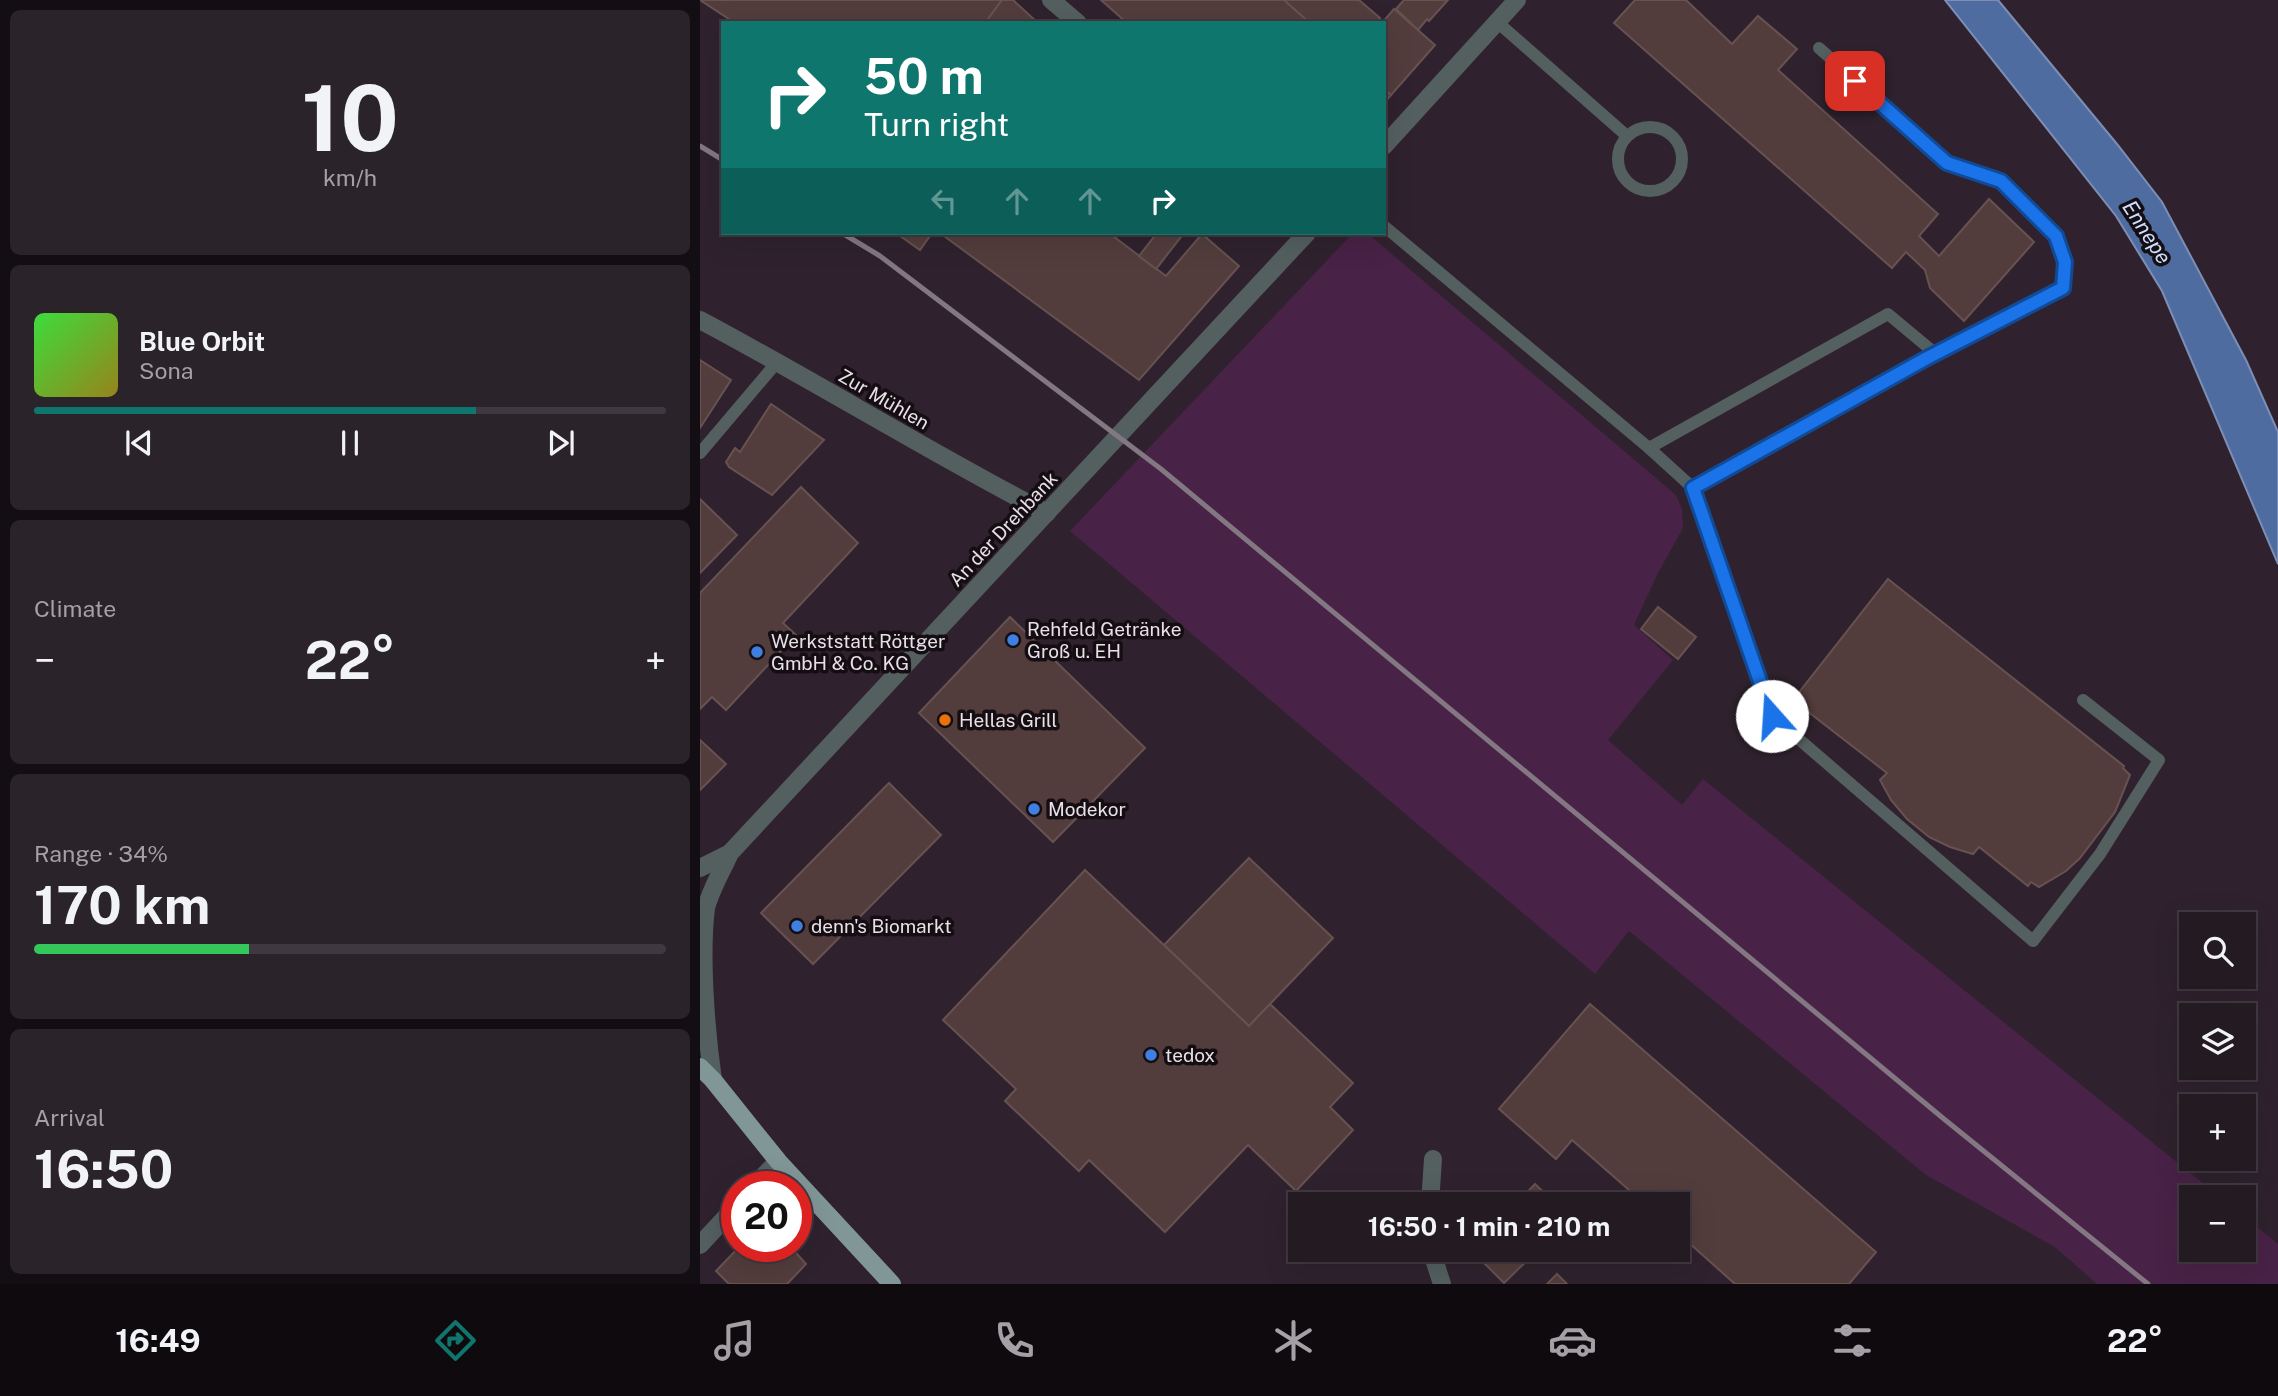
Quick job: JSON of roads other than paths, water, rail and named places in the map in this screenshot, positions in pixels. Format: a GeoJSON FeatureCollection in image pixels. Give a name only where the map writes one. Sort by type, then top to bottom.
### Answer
{"type":"FeatureCollection","features":[{"type":"Feature","properties":{"kind":"main road"},"geometry":{"type":"LineString","coordinates":[[700,1052],[713,1080]]}},
{"type":"Feature","properties":{"kind":"main road"},"geometry":{"type":"LineString","coordinates":[[700,1067],[778,1161],[892,1284]]}},
{"type":"Feature","properties":{"kind":"street"},"geometry":{"type":"LineString","coordinates":[[1051,0],[1076,21]]}},
{"type":"Feature","properties":{"kind":"street"},"geometry":{"type":"LineString","coordinates":[[1386,144],[1512,2]]}},
{"type":"Feature","properties":{"kind":"street","name":"An der Drehbank"},"geometry":{"type":"LineString","coordinates":[[713,1080],[701,981],[701,936],[703,911],[730,853],[1305,235]]}},
{"type":"Feature","properties":{"kind":"street","name":"Zur Mühlen"},"geometry":{"type":"LineString","coordinates":[[700,320],[778,361],[981,479],[1047,513]]}},
{"type":"Feature","properties":{"kind":"street","name":"An der Drehbank"},"geometry":{"type":"LineString","coordinates":[[700,869],[730,853]]}},
{"type":"Feature","properties":{"kind":"street"},"geometry":{"type":"LineString","coordinates":[[1431,1192],[1433,1159]]}},
{"type":"Feature","properties":{"kind":"street"},"geometry":{"type":"LineString","coordinates":[[768,1171],[778,1161]]}},
{"type":"Feature","properties":{"kind":"street"},"geometry":{"type":"LineString","coordinates":[[700,1245],[721,1222]]}},
{"type":"Feature","properties":{"kind":"street"},"geometry":{"type":"LineString","coordinates":[[1435,1262],[1442,1284]]}},
{"type":"Feature","properties":{"kind":"lane"},"geometry":{"type":"LineString","coordinates":[[1496,21],[1627,136]]}},
{"type":"Feature","properties":{"kind":"lane"},"geometry":{"type":"LineString","coordinates":[[1693,488],[1936,354],[2063,288],[2065,262],[2056,236],[2001,181],[1947,163],[1819,48]]}},
{"type":"Feature","properties":{"kind":"lane"},"geometry":{"type":"LineString","coordinates":[[1654,126],[1669,132],[1679,144],[1683,160],[1679,175],[1673,183],[1658,191],[1645,192],[1630,185],[1619,168],[1618,153],[1627,136],[1642,127],[1654,126]]}},
{"type":"Feature","properties":{"kind":"lane"},"geometry":{"type":"LineString","coordinates":[[1386,228],[1693,488],[1772,716],[2033,941],[2100,853],[2159,760],[2083,700]]}},
{"type":"Feature","properties":{"kind":"lane"},"geometry":{"type":"LineString","coordinates":[[1649,448],[1888,314],[1936,354]]}},
{"type":"Feature","properties":{"kind":"lane"},"geometry":{"type":"LineString","coordinates":[[700,453],[778,361]]}},
{"type":"Feature","properties":{"kind":"water","name":"Ennepe"},"geometry":{"type":"Polygon","coordinates":[[[1945,0],[1998,0],[2162,202],[2246,360],[2278,432],[2278,564],[2162,291],[2116,216],[1945,0]]]}},
{"type":"Feature","properties":{"kind":"railway"},"geometry":{"type":"LineString","coordinates":[[700,146],[721,159]]}},
{"type":"Feature","properties":{"kind":"railway"},"geometry":{"type":"LineString","coordinates":[[845,235],[880,256],[1161,469],[1944,1119],[2148,1284]]}},
{"type":"Feature","properties":{"kind":"place","name":"Rehfeld Getränke Groß u. EH"},"geometry":{"type":"Point","coordinates":[1013,640]}},
{"type":"Feature","properties":{"kind":"place","name":"Werkststatt Röttger GmbH & Co. KG"},"geometry":{"type":"Point","coordinates":[757,652]}},
{"type":"Feature","properties":{"kind":"place","name":"Hellas Grill"},"geometry":{"type":"Point","coordinates":[945,720]}},
{"type":"Feature","properties":{"kind":"place","name":"Modekor"},"geometry":{"type":"Point","coordinates":[1034,809]}},
{"type":"Feature","properties":{"kind":"place","name":"denn's Biomarkt"},"geometry":{"type":"Point","coordinates":[797,926]}},
{"type":"Feature","properties":{"kind":"place","name":"tedox"},"geometry":{"type":"Point","coordinates":[1151,1055]}}]}
